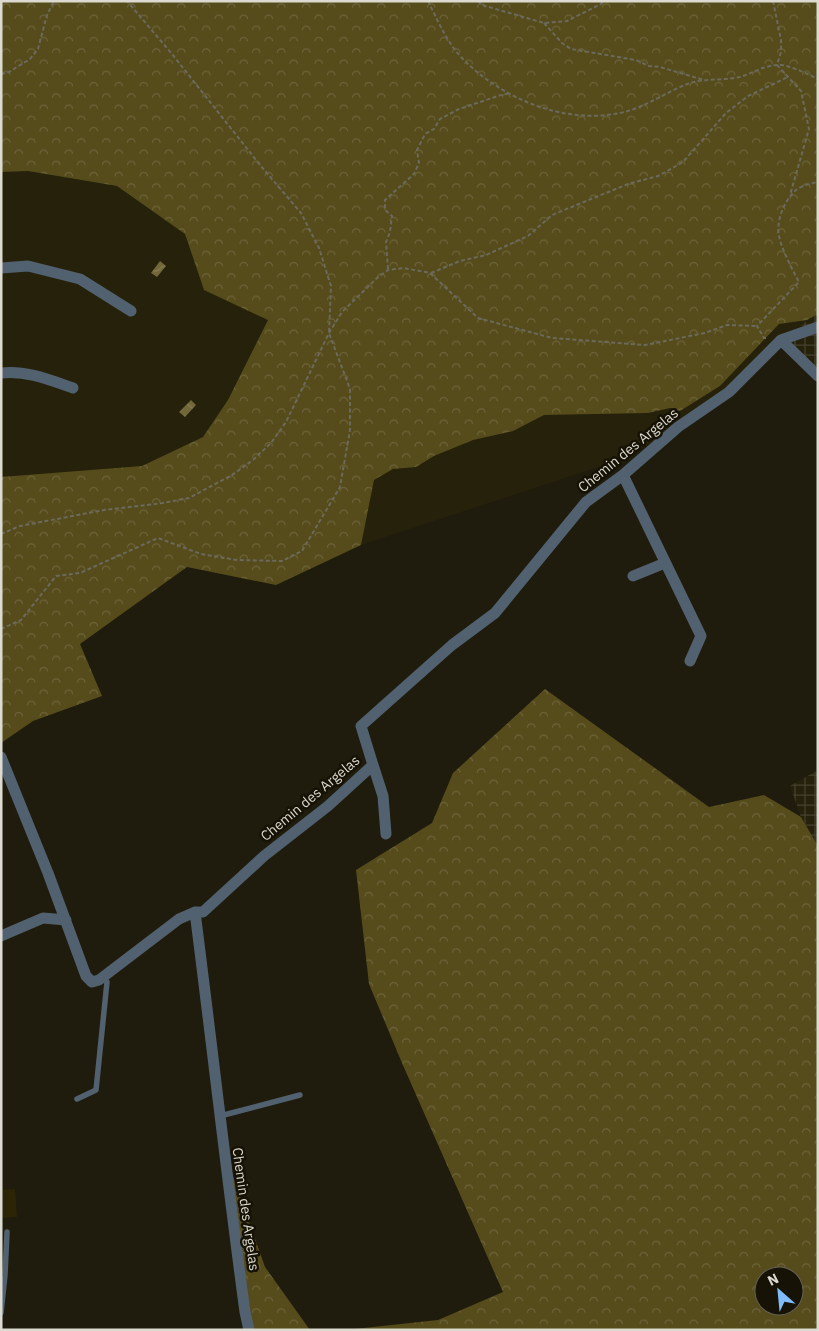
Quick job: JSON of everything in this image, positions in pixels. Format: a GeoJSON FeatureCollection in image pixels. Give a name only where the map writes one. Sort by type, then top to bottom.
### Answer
{"type":"FeatureCollection","features":[{"type":"Feature","properties":{"kind":"street"},"geometry":{"type":"LineString","coordinates":[[1,268],[28,266],[80,279],[131,311]]}},
{"type":"Feature","properties":{"kind":"street"},"geometry":{"type":"LineString","coordinates":[[818,327],[781,340],[818,376]]}},
{"type":"Feature","properties":{"kind":"street","name":"Chemin des Argelas"},"geometry":{"type":"LineString","coordinates":[[249,1330],[245,1312],[195,912],[203,912],[264,856],[328,806],[373,765],[361,726],[452,645],[495,613],[586,502],[622,475],[678,427],[729,392],[781,340]]}},
{"type":"Feature","properties":{"kind":"street"},"geometry":{"type":"LineString","coordinates":[[1,373],[12,372],[36,375],[73,388]]}},
{"type":"Feature","properties":{"kind":"street"},"geometry":{"type":"LineString","coordinates":[[622,475],[701,636],[690,661]]}},
{"type":"Feature","properties":{"kind":"street"},"geometry":{"type":"LineString","coordinates":[[633,576],[665,563]]}},
{"type":"Feature","properties":{"kind":"street"},"geometry":{"type":"LineString","coordinates":[[1,757],[66,920],[86,976],[92,982],[99,980],[179,919],[195,912]]}},
{"type":"Feature","properties":{"kind":"street"},"geometry":{"type":"LineString","coordinates":[[373,765],[383,796],[386,834]]}},
{"type":"Feature","properties":{"kind":"street"},"geometry":{"type":"LineString","coordinates":[[1,936],[43,918],[66,920]]}},
{"type":"Feature","properties":{"kind":"lane"},"geometry":{"type":"LineString","coordinates":[[77,1099],[96,1090],[107,982],[104,976]]}},
{"type":"Feature","properties":{"kind":"lane"},"geometry":{"type":"LineString","coordinates":[[220,1116],[300,1095]]}},
{"type":"Feature","properties":{"kind":"lane"},"geometry":{"type":"LineString","coordinates":[[1,1313],[7,1232]]}},
{"type":"Feature","properties":{"kind":"path"},"geometry":{"type":"LineString","coordinates":[[1,74],[30,59],[38,49],[47,15],[54,1]]}},
{"type":"Feature","properties":{"kind":"path"},"geometry":{"type":"LineString","coordinates":[[1,630],[21,620],[56,576],[80,573],[158,538],[201,554],[238,560],[282,561],[302,551],[340,487],[350,430],[350,389],[329,333],[331,286],[319,248],[302,213],[260,165],[127,1]]}},
{"type":"Feature","properties":{"kind":"path"},"geometry":{"type":"LineString","coordinates":[[428,1],[449,43],[462,59],[489,81],[510,93],[545,108],[577,116],[604,116],[630,111],[692,82],[742,76],[760,68],[777,65],[785,66],[818,79]]}},
{"type":"Feature","properties":{"kind":"path"},"geometry":{"type":"LineString","coordinates":[[478,1],[482,5],[544,23],[567,21],[604,1]]}},
{"type":"Feature","properties":{"kind":"path"},"geometry":{"type":"LineString","coordinates":[[773,1],[781,40],[781,52],[777,65]]}},
{"type":"Feature","properties":{"kind":"path"},"geometry":{"type":"LineString","coordinates":[[544,23],[562,43],[571,49],[636,60],[648,66],[707,81]]}},
{"type":"Feature","properties":{"kind":"path"},"geometry":{"type":"LineString","coordinates":[[777,65],[801,91],[809,129],[790,197]]}},
{"type":"Feature","properties":{"kind":"path"},"geometry":{"type":"LineString","coordinates":[[430,273],[460,260],[486,255],[528,236],[552,215],[628,184],[658,176],[669,170],[683,162],[726,113],[748,96],[788,77]]}},
{"type":"Feature","properties":{"kind":"path"},"geometry":{"type":"LineString","coordinates":[[388,270],[386,242],[390,232],[392,216],[385,210],[385,200],[414,174],[419,163],[417,150],[425,134],[434,130],[440,119],[459,109],[510,93]]}},
{"type":"Feature","properties":{"kind":"path"},"geometry":{"type":"LineString","coordinates":[[1,534],[20,526],[104,510],[189,498],[232,475],[253,460],[271,443],[286,422],[329,333],[342,312],[377,278],[388,270],[404,268],[430,273],[478,318],[552,338],[645,345],[705,333],[728,325],[757,326],[799,282],[779,237],[778,224],[782,210],[790,197],[798,189],[818,182]]}},
{"type":"Feature","properties":{"kind":"path"},"geometry":{"type":"LineString","coordinates":[[757,326],[764,338],[781,340]]}},
{"type":"Feature","properties":{"kind":"shaded area"},"geometry":{"type":"Polygon","coordinates":[[[1,1],[818,1],[818,327],[781,340],[729,392],[678,427],[623,459],[361,545],[276,585],[187,567],[80,644],[102,696],[33,721],[1,743],[1,1]]]}},
{"type":"Feature","properties":{"kind":"shaded area"},"geometry":{"type":"Polygon","coordinates":[[[818,314],[818,369],[788,341],[807,320],[818,314]]]}},
{"type":"Feature","properties":{"kind":"shaded area"},"geometry":{"type":"Polygon","coordinates":[[[818,770],[818,846],[801,817],[790,786],[818,770]]]}},
{"type":"Feature","properties":{"kind":"shaded area"},"geometry":{"type":"Polygon","coordinates":[[[15,1189],[17,1217],[1,1218],[1,1190],[15,1189]]]}},
{"type":"Feature","properties":{"kind":"green space"},"geometry":{"type":"Polygon","coordinates":[[[1,1],[818,1],[818,314],[807,320],[779,324],[720,386],[680,411],[670,408],[648,413],[544,415],[513,431],[473,440],[434,456],[416,467],[393,469],[374,480],[361,545],[276,585],[187,567],[80,644],[102,696],[33,721],[1,743],[1,477],[142,466],[203,437],[228,400],[268,320],[204,290],[185,234],[117,186],[28,171],[1,172],[1,1]]]}},
{"type":"Feature","properties":{"kind":"green space"},"geometry":{"type":"Polygon","coordinates":[[[545,689],[709,807],[764,795],[801,817],[818,846],[818,1330],[345,1330],[438,1320],[503,1292],[369,984],[356,870],[432,823],[453,773],[545,689]]]}},
{"type":"Feature","properties":{"kind":"green space"},"geometry":{"type":"Polygon","coordinates":[[[220,1139],[265,1267],[310,1330],[247,1330],[220,1139]]]}},
{"type":"Feature","properties":{"kind":"water"},"geometry":{"type":"Polygon","coordinates":[[[160,261],[166,266],[157,277],[151,273],[160,261]]]}},
{"type":"Feature","properties":{"kind":"water"},"geometry":{"type":"Polygon","coordinates":[[[191,400],[196,405],[185,417],[179,412],[191,400]]]}}]}
